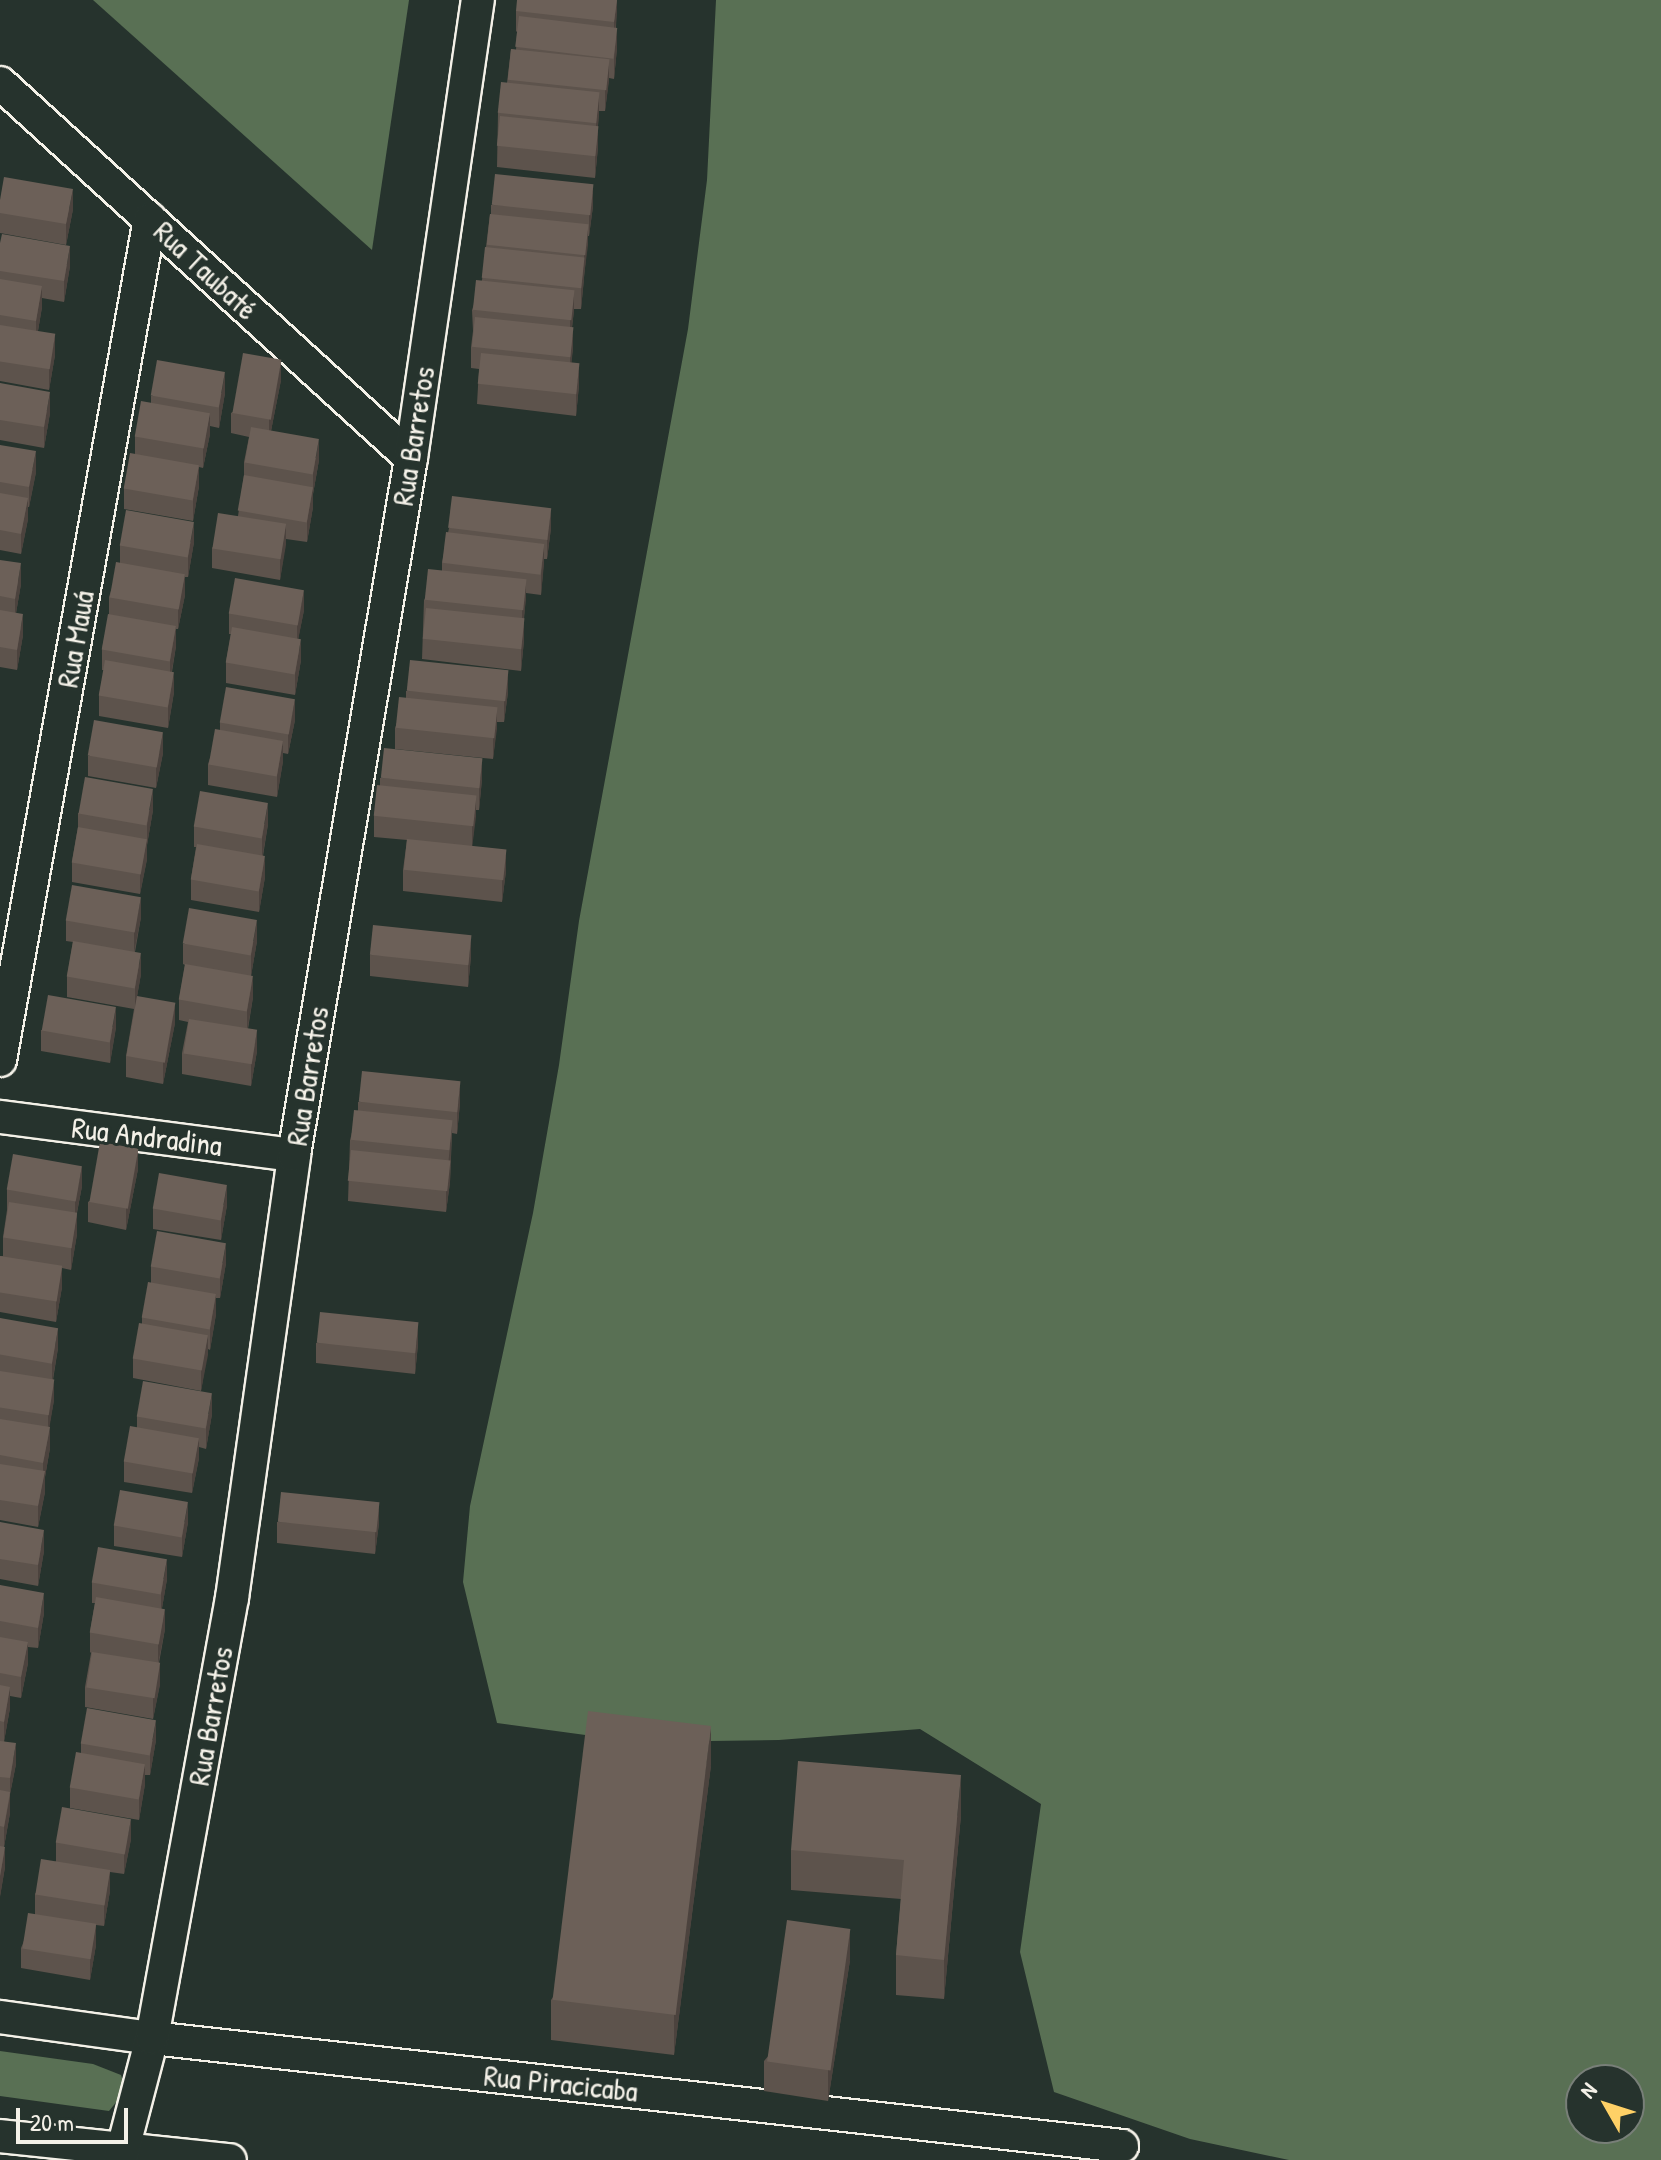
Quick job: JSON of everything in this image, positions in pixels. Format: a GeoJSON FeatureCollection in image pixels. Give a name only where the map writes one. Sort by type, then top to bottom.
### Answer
{"type":"FeatureCollection","features":[{"type":"Feature","properties":{"kind":"street","name":"Rua Barretos"},"geometry":{"type":"LineString","coordinates":[[122,2154],[152,2038],[232,1598],[294,1155],[411,458],[478,0]]}},
{"type":"Feature","properties":{"kind":"street","name":"Rua Taubaté"},"geometry":{"type":"LineString","coordinates":[[0,83],[411,458]]}},
{"type":"Feature","properties":{"kind":"street","name":"Rua Mauá"},"geometry":{"type":"LineString","coordinates":[[0,1060],[150,219]]}},
{"type":"Feature","properties":{"kind":"street","name":"Rua Andradina"},"geometry":{"type":"LineString","coordinates":[[0,1117],[294,1155]]}},
{"type":"Feature","properties":{"kind":"street","name":"Rua Piracicaba"},"geometry":{"type":"LineString","coordinates":[[0,2017],[152,2038],[1122,2146]]}},
{"type":"Feature","properties":{"kind":"street"},"geometry":{"type":"LineString","coordinates":[[0,2136],[122,2154],[230,2160]]}},
{"type":"Feature","properties":{"kind":"green space"},"geometry":{"type":"Polygon","coordinates":[[[93,0],[409,0],[372,250],[93,0]]]}},
{"type":"Feature","properties":{"kind":"green space"},"geometry":{"type":"Polygon","coordinates":[[[716,0],[1661,0],[1661,2160],[1289,2160],[1190,2139],[1054,2092],[1020,1952],[1041,1804],[920,1729],[779,1740],[637,1742],[497,1723],[463,1582],[470,1506],[533,1213],[559,1065],[579,921],[688,329],[707,180],[716,0]]]}},
{"type":"Feature","properties":{"kind":"green space"},"geometry":{"type":"Polygon","coordinates":[[[0,2051],[93,2064],[121,2075],[126,2090],[109,2111],[0,2096],[0,2051]]]}},
{"type":"Feature","properties":{"kind":"building"},"geometry":{"type":"Polygon","coordinates":[[[517,0],[617,0],[614,22],[516,11],[517,0]]]}},
{"type":"Feature","properties":{"kind":"building"},"geometry":{"type":"Polygon","coordinates":[[[519,16],[617,28],[613,59],[515,47],[519,16]]]}},
{"type":"Feature","properties":{"kind":"building"},"geometry":{"type":"Polygon","coordinates":[[[511,49],[609,59],[606,90],[508,80],[511,49]]]}},
{"type":"Feature","properties":{"kind":"building"},"geometry":{"type":"Polygon","coordinates":[[[501,82],[599,92],[596,123],[498,113],[501,82]]]}},
{"type":"Feature","properties":{"kind":"building"},"geometry":{"type":"Polygon","coordinates":[[[500,116],[598,126],[595,156],[497,146],[500,116]]]}},
{"type":"Feature","properties":{"kind":"building"},"geometry":{"type":"Polygon","coordinates":[[[495,174],[593,184],[590,215],[492,205],[495,174]]]}},
{"type":"Feature","properties":{"kind":"building"},"geometry":{"type":"Polygon","coordinates":[[[4,177],[73,189],[66,224],[0,213],[4,177]]]}},
{"type":"Feature","properties":{"kind":"building"},"geometry":{"type":"Polygon","coordinates":[[[490,214],[588,224],[585,255],[487,245],[490,214]]]}},
{"type":"Feature","properties":{"kind":"building"},"geometry":{"type":"Polygon","coordinates":[[[2,234],[70,246],[64,281],[0,271],[2,234]]]}},
{"type":"Feature","properties":{"kind":"building"},"geometry":{"type":"Polygon","coordinates":[[[485,247],[584,257],[581,288],[482,278],[485,247]]]}},
{"type":"Feature","properties":{"kind":"building"},"geometry":{"type":"Polygon","coordinates":[[[0,279],[42,286],[36,321],[0,315],[0,279]]]}},
{"type":"Feature","properties":{"kind":"building"},"geometry":{"type":"Polygon","coordinates":[[[476,280],[574,290],[571,320],[473,310],[476,280]]]}},
{"type":"Feature","properties":{"kind":"building"},"geometry":{"type":"Polygon","coordinates":[[[475,317],[573,327],[570,357],[472,347],[475,317]]]}},
{"type":"Feature","properties":{"kind":"building"},"geometry":{"type":"Polygon","coordinates":[[[0,325],[55,334],[50,369],[0,361],[0,325]]]}},
{"type":"Feature","properties":{"kind":"building"},"geometry":{"type":"Polygon","coordinates":[[[243,353],[281,360],[271,420],[232,413],[243,353]]]}},
{"type":"Feature","properties":{"kind":"building"},"geometry":{"type":"Polygon","coordinates":[[[481,353],[579,363],[576,394],[478,384],[481,353]]]}},
{"type":"Feature","properties":{"kind":"building"},"geometry":{"type":"Polygon","coordinates":[[[157,360],[225,372],[219,407],[151,395],[157,360]]]}},
{"type":"Feature","properties":{"kind":"building"},"geometry":{"type":"Polygon","coordinates":[[[0,383],[50,392],[44,427],[0,420],[0,383]]]}},
{"type":"Feature","properties":{"kind":"building"},"geometry":{"type":"Polygon","coordinates":[[[141,401],[210,413],[204,449],[135,436],[141,401]]]}},
{"type":"Feature","properties":{"kind":"building"},"geometry":{"type":"Polygon","coordinates":[[[251,427],[319,439],[313,474],[245,462],[251,427]]]}},
{"type":"Feature","properties":{"kind":"building"},"geometry":{"type":"Polygon","coordinates":[[[0,445],[36,451],[29,487],[0,482],[0,445]]]}},
{"type":"Feature","properties":{"kind":"building"},"geometry":{"type":"Polygon","coordinates":[[[130,453],[199,465],[193,501],[124,488],[130,453]]]}},
{"type":"Feature","properties":{"kind":"building"},"geometry":{"type":"Polygon","coordinates":[[[244,475],[313,487],[307,523],[238,510],[244,475]]]}},
{"type":"Feature","properties":{"kind":"building"},"geometry":{"type":"Polygon","coordinates":[[[0,493],[28,498],[21,534],[0,530],[0,493]]]}},
{"type":"Feature","properties":{"kind":"building"},"geometry":{"type":"Polygon","coordinates":[[[452,496],[551,508],[547,540],[448,528],[452,496]]]}},
{"type":"Feature","properties":{"kind":"building"},"geometry":{"type":"Polygon","coordinates":[[[126,510],[194,522],[188,557],[120,545],[126,510]]]}},
{"type":"Feature","properties":{"kind":"building"},"geometry":{"type":"Polygon","coordinates":[[[218,513],[286,524],[281,559],[212,549],[218,513]]]}},
{"type":"Feature","properties":{"kind":"building"},"geometry":{"type":"Polygon","coordinates":[[[446,532],[544,544],[540,575],[442,563],[446,532]]]}},
{"type":"Feature","properties":{"kind":"building"},"geometry":{"type":"Polygon","coordinates":[[[0,560],[21,563],[15,599],[0,596],[0,560]]]}},
{"type":"Feature","properties":{"kind":"building"},"geometry":{"type":"Polygon","coordinates":[[[116,562],[185,574],[179,610],[110,597],[116,562]]]}},
{"type":"Feature","properties":{"kind":"building"},"geometry":{"type":"Polygon","coordinates":[[[428,569],[526,579],[523,610],[425,600],[428,569]]]}},
{"type":"Feature","properties":{"kind":"building"},"geometry":{"type":"Polygon","coordinates":[[[235,578],[304,590],[298,626],[229,613],[235,578]]]}},
{"type":"Feature","properties":{"kind":"building"},"geometry":{"type":"Polygon","coordinates":[[[426,608],[524,618],[521,649],[423,639],[426,608]]]}},
{"type":"Feature","properties":{"kind":"building"},"geometry":{"type":"Polygon","coordinates":[[[0,610],[23,614],[17,650],[0,647],[0,610]]]}},
{"type":"Feature","properties":{"kind":"building"},"geometry":{"type":"Polygon","coordinates":[[[108,614],[176,626],[170,661],[102,649],[108,614]]]}},
{"type":"Feature","properties":{"kind":"building"},"geometry":{"type":"Polygon","coordinates":[[[232,627],[301,639],[295,675],[226,662],[232,627]]]}},
{"type":"Feature","properties":{"kind":"building"},"geometry":{"type":"Polygon","coordinates":[[[105,660],[174,672],[168,708],[99,695],[105,660]]]}},
{"type":"Feature","properties":{"kind":"building"},"geometry":{"type":"Polygon","coordinates":[[[410,660],[508,670],[505,701],[407,691],[410,660]]]}},
{"type":"Feature","properties":{"kind":"building"},"geometry":{"type":"Polygon","coordinates":[[[226,687],[295,699],[289,735],[220,722],[226,687]]]}},
{"type":"Feature","properties":{"kind":"building"},"geometry":{"type":"Polygon","coordinates":[[[399,697],[497,707],[494,738],[396,728],[399,697]]]}},
{"type":"Feature","properties":{"kind":"building"},"geometry":{"type":"Polygon","coordinates":[[[94,720],[163,732],[157,768],[88,755],[94,720]]]}},
{"type":"Feature","properties":{"kind":"building"},"geometry":{"type":"Polygon","coordinates":[[[215,729],[283,741],[277,776],[209,764],[215,729]]]}},
{"type":"Feature","properties":{"kind":"building"},"geometry":{"type":"Polygon","coordinates":[[[384,748],[482,758],[479,788],[381,778],[384,748]]]}},
{"type":"Feature","properties":{"kind":"building"},"geometry":{"type":"Polygon","coordinates":[[[85,777],[153,789],[147,825],[79,813],[85,777]]]}},
{"type":"Feature","properties":{"kind":"building"},"geometry":{"type":"Polygon","coordinates":[[[377,785],[476,795],[473,826],[374,816],[377,785]]]}},
{"type":"Feature","properties":{"kind":"building"},"geometry":{"type":"Polygon","coordinates":[[[200,791],[268,803],[262,838],[194,826],[200,791]]]}},
{"type":"Feature","properties":{"kind":"building"},"geometry":{"type":"Polygon","coordinates":[[[78,827],[147,839],[141,875],[72,862],[78,827]]]}},
{"type":"Feature","properties":{"kind":"building"},"geometry":{"type":"Polygon","coordinates":[[[407,839],[506,849],[503,880],[404,870],[407,839]]]}},
{"type":"Feature","properties":{"kind":"building"},"geometry":{"type":"Polygon","coordinates":[[[197,844],[265,856],[259,891],[191,879],[197,844]]]}},
{"type":"Feature","properties":{"kind":"building"},"geometry":{"type":"Polygon","coordinates":[[[72,885],[141,897],[135,933],[66,920],[72,885]]]}},
{"type":"Feature","properties":{"kind":"building"},"geometry":{"type":"Polygon","coordinates":[[[189,908],[257,920],[251,955],[183,943],[189,908]]]}},
{"type":"Feature","properties":{"kind":"building"},"geometry":{"type":"Polygon","coordinates":[[[373,925],[471,935],[468,965],[370,955],[373,925]]]}},
{"type":"Feature","properties":{"kind":"building"},"geometry":{"type":"Polygon","coordinates":[[[73,941],[141,953],[135,988],[67,976],[73,941]]]}},
{"type":"Feature","properties":{"kind":"building"},"geometry":{"type":"Polygon","coordinates":[[[185,964],[253,976],[247,1011],[179,999],[185,964]]]}},
{"type":"Feature","properties":{"kind":"building"},"geometry":{"type":"Polygon","coordinates":[[[48,995],[116,1007],[110,1042],[42,1030],[48,995]]]}},
{"type":"Feature","properties":{"kind":"building"},"geometry":{"type":"Polygon","coordinates":[[[137,996],[175,1003],[165,1063],[126,1056],[137,996]]]}},
{"type":"Feature","properties":{"kind":"building"},"geometry":{"type":"Polygon","coordinates":[[[189,1019],[257,1030],[252,1064],[184,1054],[189,1019]]]}},
{"type":"Feature","properties":{"kind":"building"},"geometry":{"type":"Polygon","coordinates":[[[362,1071],[460,1081],[457,1112],[359,1102],[362,1071]]]}},
{"type":"Feature","properties":{"kind":"building"},"geometry":{"type":"Polygon","coordinates":[[[354,1110],[452,1120],[449,1150],[351,1140],[354,1110]]]}},
{"type":"Feature","properties":{"kind":"building"},"geometry":{"type":"Polygon","coordinates":[[[100,1142],[138,1149],[128,1209],[89,1202],[100,1142]]]}},
{"type":"Feature","properties":{"kind":"building"},"geometry":{"type":"Polygon","coordinates":[[[351,1150],[450,1160],[447,1191],[348,1181],[351,1150]]]}},
{"type":"Feature","properties":{"kind":"building"},"geometry":{"type":"Polygon","coordinates":[[[13,1154],[82,1166],[76,1202],[7,1189],[13,1154]]]}},
{"type":"Feature","properties":{"kind":"building"},"geometry":{"type":"Polygon","coordinates":[[[159,1173],[227,1185],[221,1220],[153,1208],[159,1173]]]}},
{"type":"Feature","properties":{"kind":"building"},"geometry":{"type":"Polygon","coordinates":[[[9,1202],[77,1213],[72,1248],[3,1238],[9,1202]]]}},
{"type":"Feature","properties":{"kind":"building"},"geometry":{"type":"Polygon","coordinates":[[[157,1231],[226,1243],[220,1279],[151,1266],[157,1231]]]}},
{"type":"Feature","properties":{"kind":"building"},"geometry":{"type":"Polygon","coordinates":[[[0,1256],[62,1266],[57,1301],[0,1292],[0,1256]]]}},
{"type":"Feature","properties":{"kind":"building"},"geometry":{"type":"Polygon","coordinates":[[[148,1282],[216,1294],[210,1329],[142,1317],[148,1282]]]}},
{"type":"Feature","properties":{"kind":"building"},"geometry":{"type":"Polygon","coordinates":[[[320,1312],[418,1322],[415,1353],[317,1343],[320,1312]]]}},
{"type":"Feature","properties":{"kind":"building"},"geometry":{"type":"Polygon","coordinates":[[[0,1318],[58,1328],[52,1364],[0,1355],[0,1318]]]}},
{"type":"Feature","properties":{"kind":"building"},"geometry":{"type":"Polygon","coordinates":[[[139,1323],[208,1335],[202,1371],[133,1358],[139,1323]]]}},
{"type":"Feature","properties":{"kind":"building"},"geometry":{"type":"Polygon","coordinates":[[[0,1371],[54,1380],[49,1415],[0,1407],[0,1371]]]}},
{"type":"Feature","properties":{"kind":"building"},"geometry":{"type":"Polygon","coordinates":[[[143,1381],[212,1393],[206,1429],[137,1416],[143,1381]]]}},
{"type":"Feature","properties":{"kind":"building"},"geometry":{"type":"Polygon","coordinates":[[[0,1419],[50,1427],[43,1463],[0,1455],[0,1419]]]}},
{"type":"Feature","properties":{"kind":"building"},"geometry":{"type":"Polygon","coordinates":[[[130,1426],[199,1438],[193,1474],[124,1461],[130,1426]]]}},
{"type":"Feature","properties":{"kind":"building"},"geometry":{"type":"Polygon","coordinates":[[[0,1464],[45,1471],[38,1506],[0,1500],[0,1464]]]}},
{"type":"Feature","properties":{"kind":"building"},"geometry":{"type":"Polygon","coordinates":[[[120,1490],[188,1502],[182,1537],[114,1525],[120,1490]]]}},
{"type":"Feature","properties":{"kind":"building"},"geometry":{"type":"Polygon","coordinates":[[[281,1492],[379,1502],[376,1532],[278,1522],[281,1492]]]}},
{"type":"Feature","properties":{"kind":"building"},"geometry":{"type":"Polygon","coordinates":[[[0,1522],[44,1530],[38,1565],[0,1559],[0,1522]]]}},
{"type":"Feature","properties":{"kind":"building"},"geometry":{"type":"Polygon","coordinates":[[[98,1547],[167,1559],[161,1595],[92,1582],[98,1547]]]}},
{"type":"Feature","properties":{"kind":"building"},"geometry":{"type":"Polygon","coordinates":[[[0,1585],[44,1593],[38,1628],[0,1621],[0,1585]]]}},
{"type":"Feature","properties":{"kind":"building"},"geometry":{"type":"Polygon","coordinates":[[[96,1597],[165,1609],[159,1645],[90,1632],[96,1597]]]}},
{"type":"Feature","properties":{"kind":"building"},"geometry":{"type":"Polygon","coordinates":[[[0,1637],[28,1642],[21,1677],[0,1673],[0,1637]]]}},
{"type":"Feature","properties":{"kind":"building"},"geometry":{"type":"Polygon","coordinates":[[[92,1652],[160,1663],[155,1698],[86,1688],[92,1652]]]}},
{"type":"Feature","properties":{"kind":"building"},"geometry":{"type":"Polygon","coordinates":[[[0,1685],[10,1687],[4,1722],[0,1721],[0,1685]]]}},
{"type":"Feature","properties":{"kind":"building"},"geometry":{"type":"Polygon","coordinates":[[[87,1708],[156,1720],[150,1756],[81,1743],[87,1708]]]}},
{"type":"Feature","properties":{"kind":"building"},"geometry":{"type":"Polygon","coordinates":[[[588,1711],[711,1726],[676,2015],[553,2000],[588,1711]]]}},
{"type":"Feature","properties":{"kind":"building"},"geometry":{"type":"Polygon","coordinates":[[[0,1741],[16,1743],[10,1778],[0,1777],[0,1741]]]}},
{"type":"Feature","properties":{"kind":"building"},"geometry":{"type":"Polygon","coordinates":[[[76,1752],[145,1764],[139,1800],[70,1787],[76,1752]]]}},
{"type":"Feature","properties":{"kind":"building"},"geometry":{"type":"Polygon","coordinates":[[[798,1761],[961,1775],[944,1960],[896,1955],[904,1860],[791,1850],[798,1761]]]}},
{"type":"Feature","properties":{"kind":"building"},"geometry":{"type":"Polygon","coordinates":[[[0,1790],[10,1792],[4,1827],[0,1826],[0,1790]]]}},
{"type":"Feature","properties":{"kind":"building"},"geometry":{"type":"Polygon","coordinates":[[[62,1807],[131,1819],[125,1855],[56,1842],[62,1807]]]}},
{"type":"Feature","properties":{"kind":"building"},"geometry":{"type":"Polygon","coordinates":[[[0,1846],[5,1847],[0,1876],[0,1846]]]}},
{"type":"Feature","properties":{"kind":"building"},"geometry":{"type":"Polygon","coordinates":[[[41,1859],[110,1870],[105,1906],[35,1895],[41,1859]]]}},
{"type":"Feature","properties":{"kind":"building"},"geometry":{"type":"Polygon","coordinates":[[[28,1913],[96,1924],[91,1959],[22,1949],[28,1913]]]}},
{"type":"Feature","properties":{"kind":"building"},"geometry":{"type":"Polygon","coordinates":[[[787,1920],[850,1929],[830,2071],[767,2062],[787,1920]]]}}]}
